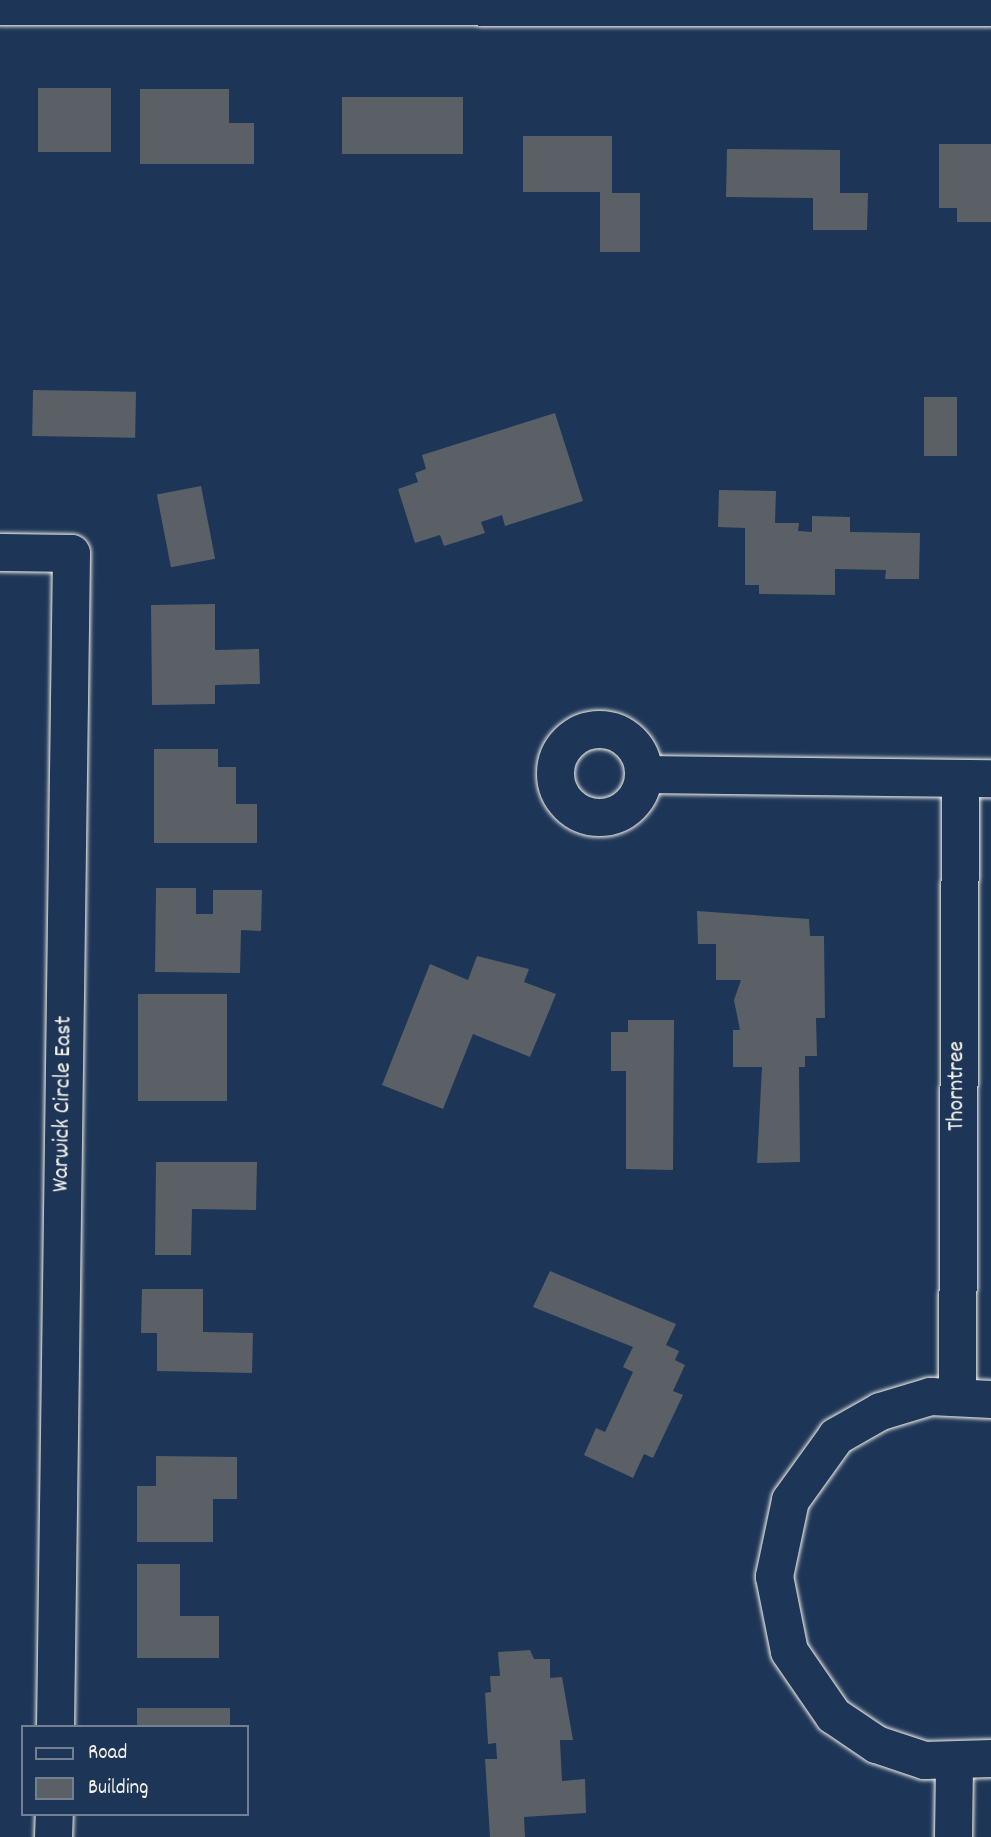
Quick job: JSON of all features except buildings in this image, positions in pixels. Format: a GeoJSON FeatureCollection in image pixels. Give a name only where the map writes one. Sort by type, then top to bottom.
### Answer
{"type":"FeatureCollection","features":[{"type":"Feature","properties":{"kind":"street"},"geometry":{"type":"LineString","coordinates":[[0,6],[651,4],[991,7]]}},
{"type":"Feature","properties":{"kind":"street","name":"Warwick Circle East"},"geometry":{"type":"LineString","coordinates":[[0,552],[71,553],[55,1725]]}},
{"type":"Feature","properties":{"kind":"street","name":"Thorntree"},"geometry":{"type":"LineString","coordinates":[[644,774],[976,778],[974,1397],[880,1411],[836,1436],[790,1500],[774,1576],[789,1651],[833,1715],[900,1754],[954,1764],[991,1758]]}},
{"type":"Feature","properties":{"kind":"street"},"geometry":{"type":"LineString","coordinates":[[953,1837],[954,1764]]}},
{"type":"Feature","properties":{"kind":"street"},"geometry":{"type":"LineString","coordinates":[[54,1816],[54,1837]]}}]}
